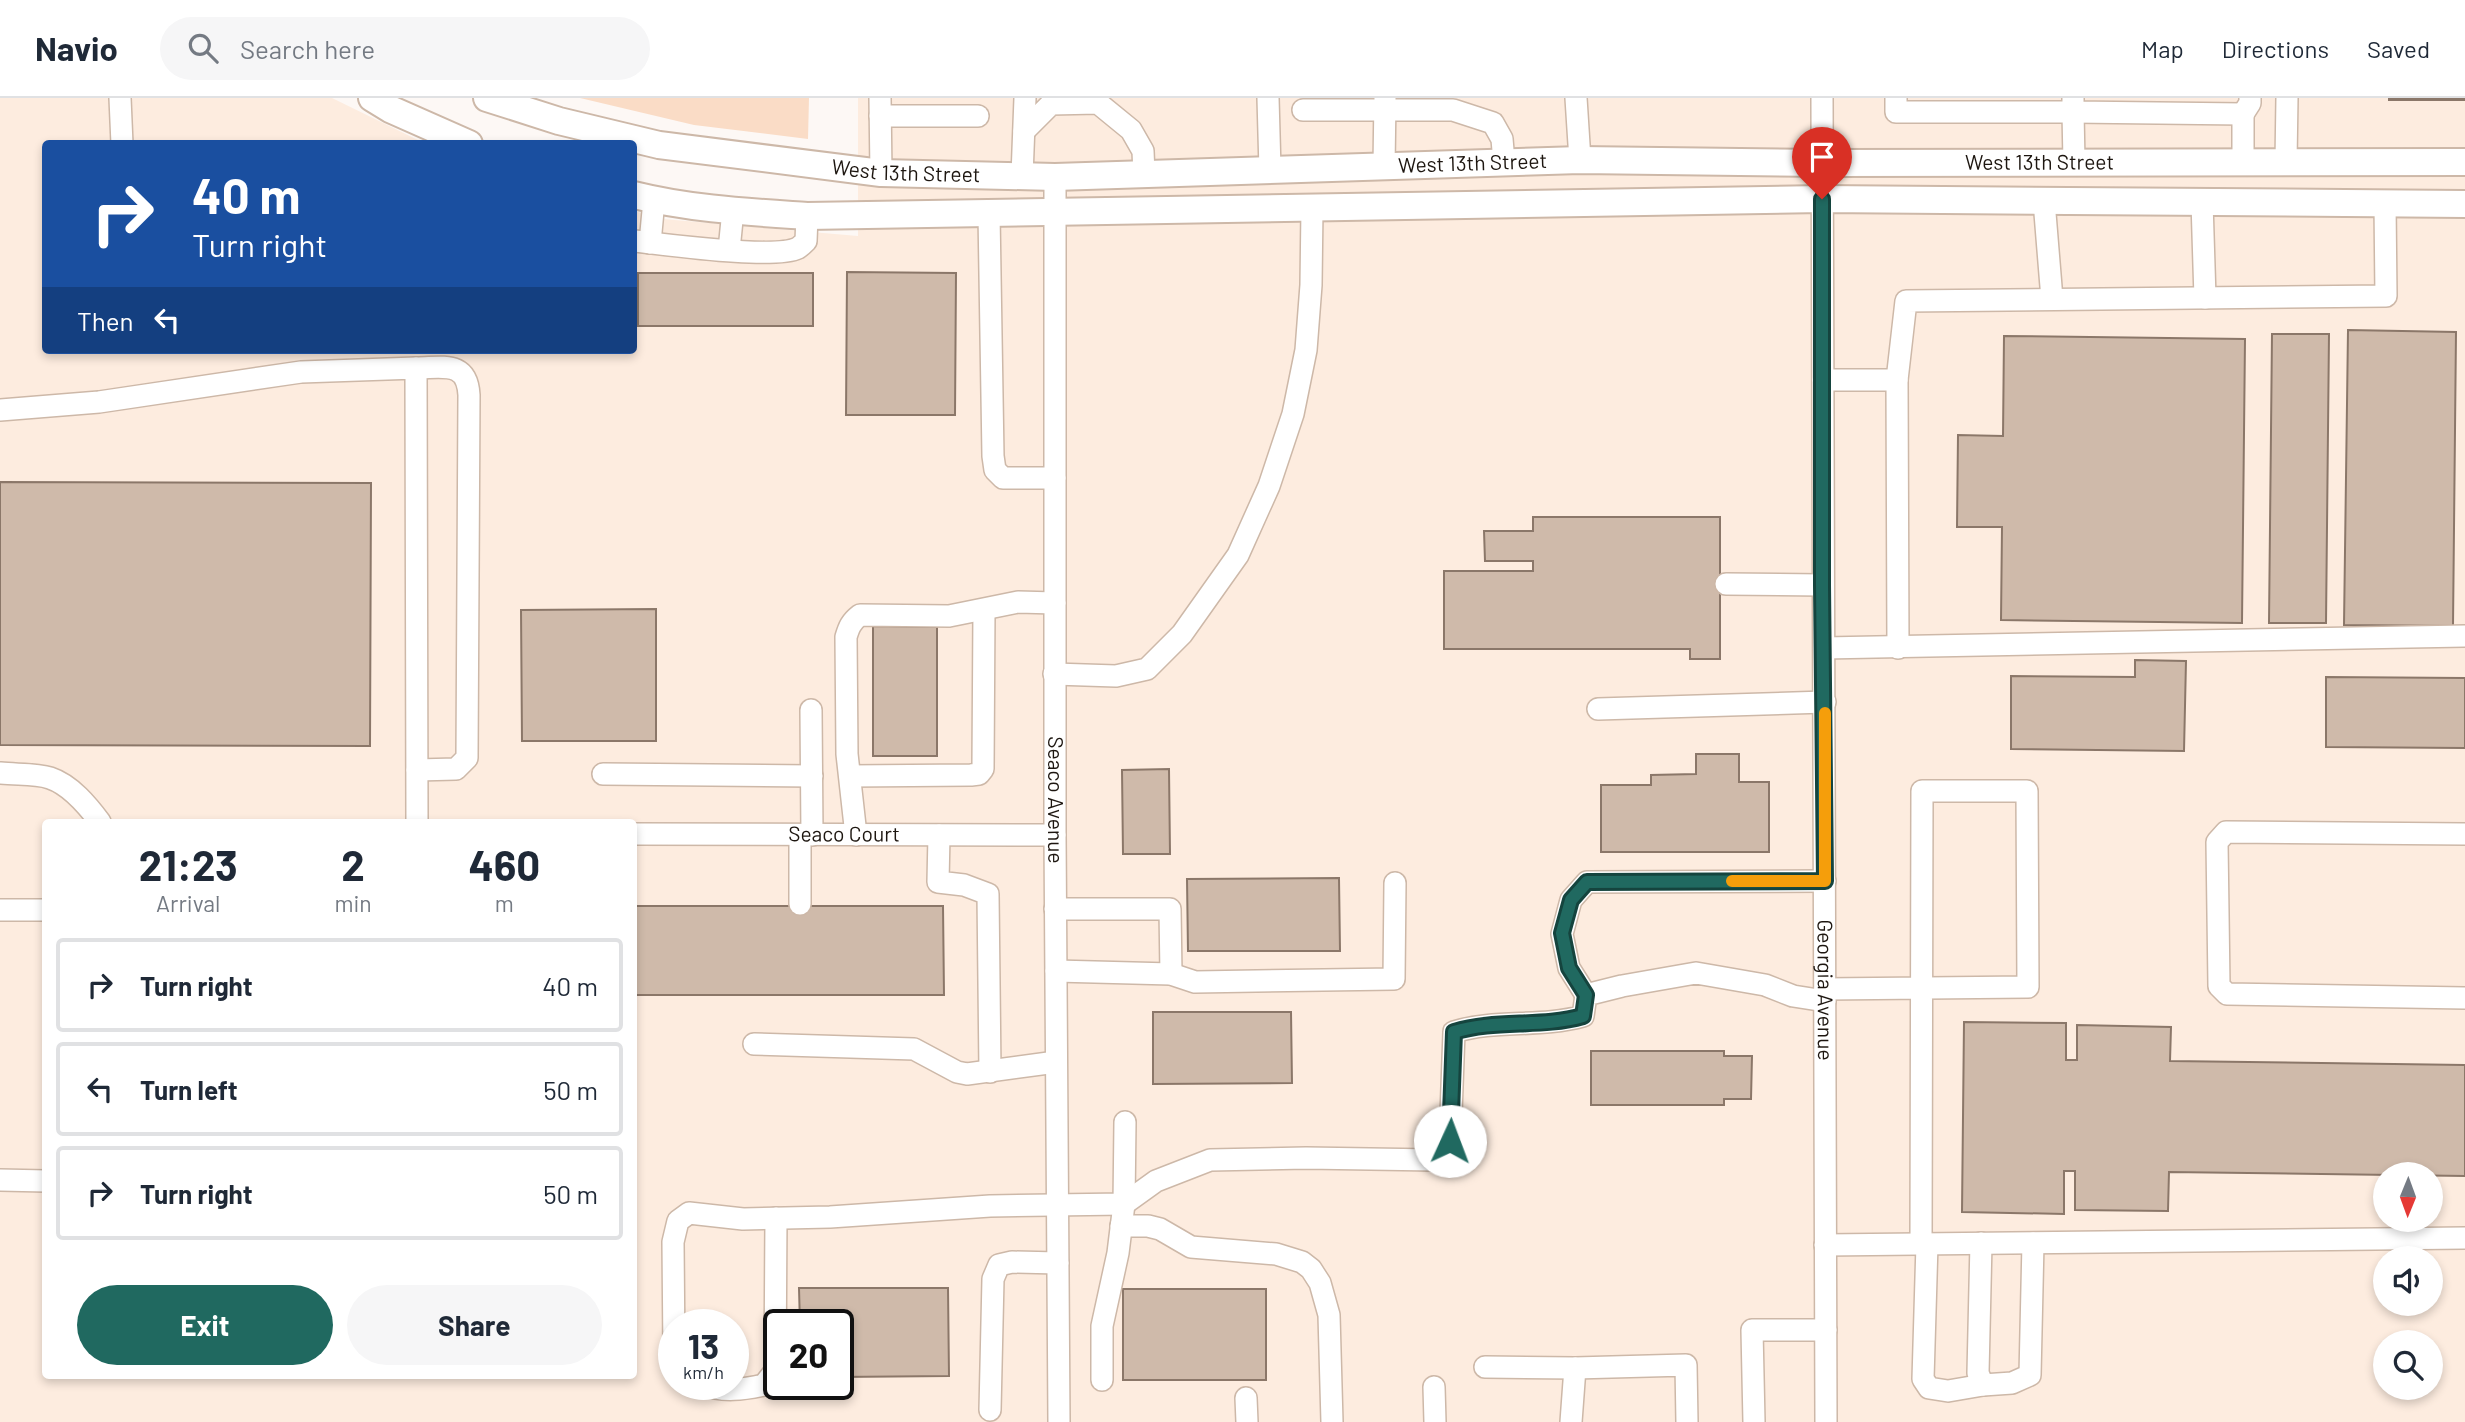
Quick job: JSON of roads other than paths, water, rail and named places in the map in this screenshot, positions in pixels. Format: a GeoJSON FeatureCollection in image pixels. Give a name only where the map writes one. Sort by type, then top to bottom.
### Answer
{"type":"FeatureCollection","features":[{"type":"Feature","properties":{"kind":"main road"},"geometry":{"type":"LineString","coordinates":[[372,98],[454,140]]}},
{"type":"Feature","properties":{"kind":"main road","name":"West 13th Street"},"geometry":{"type":"LineString","coordinates":[[487,98],[559,121],[659,145],[881,173],[1055,177],[1580,160],[1822,163],[2465,162]]}},
{"type":"Feature","properties":{"kind":"main road","name":"West 13th Street"},"geometry":{"type":"LineString","coordinates":[[644,197],[733,210],[807,216],[1822,199],[2465,204]]}},
{"type":"Feature","properties":{"kind":"street"},"geometry":{"type":"LineString","coordinates":[[120,98],[122,140]]}},
{"type":"Feature","properties":{"kind":"street"},"geometry":{"type":"LineString","coordinates":[[1022,176],[1025,98]]}},
{"type":"Feature","properties":{"kind":"street"},"geometry":{"type":"LineString","coordinates":[[1268,98],[1270,170]]}},
{"type":"Feature","properties":{"kind":"street"},"geometry":{"type":"LineString","coordinates":[[1576,98],[1580,160]]}},
{"type":"Feature","properties":{"kind":"street","name":"Georgia Avenue"},"geometry":{"type":"LineString","coordinates":[[1822,98],[1826,1422]]}},
{"type":"Feature","properties":{"kind":"street"},"geometry":{"type":"LineString","coordinates":[[1896,98],[1896,112],[2073,105],[2246,106],[2243,161]]}},
{"type":"Feature","properties":{"kind":"street"},"geometry":{"type":"LineString","coordinates":[[2286,161],[2287,98]]}},
{"type":"Feature","properties":{"kind":"street"},"geometry":{"type":"LineString","coordinates":[[1024,131],[1051,104],[1098,103],[1131,130],[1143,151],[1144,174]]}},
{"type":"Feature","properties":{"kind":"street"},"geometry":{"type":"LineString","coordinates":[[1384,104],[1384,166]]}},
{"type":"Feature","properties":{"kind":"street"},"geometry":{"type":"LineString","coordinates":[[1303,110],[1384,104],[1453,110],[1493,123],[1502,139],[1504,162]]}},
{"type":"Feature","properties":{"kind":"street"},"geometry":{"type":"LineString","coordinates":[[2073,105],[2074,162]]}},
{"type":"Feature","properties":{"kind":"street"},"geometry":{"type":"LineString","coordinates":[[881,173],[880,107],[978,116]]}},
{"type":"Feature","properties":{"kind":"street","name":"Seaco Avenue"},"geometry":{"type":"LineString","coordinates":[[1055,177],[1055,909],[1059,1422]]}},
{"type":"Feature","properties":{"kind":"street"},"geometry":{"type":"LineString","coordinates":[[644,197],[642,242],[729,250],[796,249],[806,241],[807,216]]}},
{"type":"Feature","properties":{"kind":"street"},"geometry":{"type":"LineString","coordinates":[[2044,201],[2052,299]]}},
{"type":"Feature","properties":{"kind":"street"},"geometry":{"type":"LineString","coordinates":[[2202,202],[2204,298]]}},
{"type":"Feature","properties":{"kind":"street"},"geometry":{"type":"LineString","coordinates":[[1898,649],[1897,380],[1906,301],[2386,296],[2385,204]]}},
{"type":"Feature","properties":{"kind":"street"},"geometry":{"type":"LineString","coordinates":[[1055,674],[1115,676],[1147,669],[1182,634],[1238,555],[1269,486],[1293,414],[1306,350],[1311,285],[1312,209]]}},
{"type":"Feature","properties":{"kind":"street"},"geometry":{"type":"LineString","coordinates":[[729,250],[733,210]]}},
{"type":"Feature","properties":{"kind":"street"},"geometry":{"type":"LineString","coordinates":[[989,214],[992,456],[995,470],[1003,478],[1055,478]]}},
{"type":"Feature","properties":{"kind":"street"},"geometry":{"type":"LineString","coordinates":[[416,368],[417,819]]}},
{"type":"Feature","properties":{"kind":"street"},"geometry":{"type":"LineString","coordinates":[[0,410],[99,402],[301,372],[450,368],[465,375],[469,384],[467,758],[456,769],[417,771]]}},
{"type":"Feature","properties":{"kind":"street"},"geometry":{"type":"LineString","coordinates":[[1823,380],[1897,380]]}},
{"type":"Feature","properties":{"kind":"street"},"geometry":{"type":"LineString","coordinates":[[1726,584],[1822,585]]}},
{"type":"Feature","properties":{"kind":"street"},"geometry":{"type":"LineString","coordinates":[[856,835],[847,754],[846,637],[853,620],[860,615],[948,616],[1018,602],[1055,603]]}},
{"type":"Feature","properties":{"kind":"street"},"geometry":{"type":"LineString","coordinates":[[850,776],[979,774],[983,769],[984,610]]}},
{"type":"Feature","properties":{"kind":"street"},"geometry":{"type":"LineString","coordinates":[[1824,648],[1898,649],[2465,636]]}},
{"type":"Feature","properties":{"kind":"street"},"geometry":{"type":"LineString","coordinates":[[1598,709],[1825,702]]}},
{"type":"Feature","properties":{"kind":"street"},"geometry":{"type":"LineString","coordinates":[[800,904],[812,776],[811,710]]}},
{"type":"Feature","properties":{"kind":"street"},"geometry":{"type":"LineString","coordinates":[[0,773],[56,781],[89,808],[98,819]]}},
{"type":"Feature","properties":{"kind":"street"},"geometry":{"type":"LineString","coordinates":[[603,774],[812,776]]}},
{"type":"Feature","properties":{"kind":"street"},"geometry":{"type":"LineString","coordinates":[[1586,995],[1696,973],[1765,985],[1793,996],[1922,988],[2028,987],[2026,791],[1922,791],[1922,988],[1924,1244],[1923,1379],[1929,1388],[1948,1391],[2012,1383],[2030,1375],[2033,1243]]}},
{"type":"Feature","properties":{"kind":"street"},"geometry":{"type":"LineString","coordinates":[[2465,834],[2226,832],[2217,842],[2218,986],[2227,993],[2465,998]]}},
{"type":"Feature","properties":{"kind":"street","name":"Seaco Court"},"geometry":{"type":"LineString","coordinates":[[637,834],[1055,835]]}},
{"type":"Feature","properties":{"kind":"street"},"geometry":{"type":"LineString","coordinates":[[939,835],[938,882],[964,885],[988,894],[989,1072]]}},
{"type":"Feature","properties":{"kind":"street"},"geometry":{"type":"LineString","coordinates":[[674,1309],[673,1242],[678,1221],[689,1213],[743,1219],[830,1217],[990,1206],[1124,1204],[1156,1181],[1210,1160],[1434,1160],[1450,1141],[1454,1032],[1472,1026],[1563,1022],[1583,1016],[1586,995],[1569,968],[1562,933],[1571,900],[1587,882],[1825,881]]}},
{"type":"Feature","properties":{"kind":"street"},"geometry":{"type":"LineString","coordinates":[[1056,971],[1171,974],[1195,982],[1394,979],[1395,883]]}},
{"type":"Feature","properties":{"kind":"street"},"geometry":{"type":"LineString","coordinates":[[1055,909],[1170,909],[1171,974]]}},
{"type":"Feature","properties":{"kind":"street"},"geometry":{"type":"LineString","coordinates":[[0,910],[42,910]]}},
{"type":"Feature","properties":{"kind":"street"},"geometry":{"type":"LineString","coordinates":[[754,1044],[914,1048],[957,1072],[967,1074],[1056,1062]]}},
{"type":"Feature","properties":{"kind":"street"},"geometry":{"type":"LineString","coordinates":[[1102,1380],[1102,1326],[1118,1253],[1124,1204],[1125,1122]]}},
{"type":"Feature","properties":{"kind":"street"},"geometry":{"type":"LineString","coordinates":[[0,1180],[42,1181]]}},
{"type":"Feature","properties":{"kind":"street"},"geometry":{"type":"LineString","coordinates":[[749,1388],[764,1385],[775,1371],[776,1218]]}},
{"type":"Feature","properties":{"kind":"street"},"geometry":{"type":"LineString","coordinates":[[1121,1226],[1149,1226],[1160,1229],[1191,1247],[1276,1254],[1302,1262],[1311,1269],[1323,1291],[1329,1315],[1332,1422]]}},
{"type":"Feature","properties":{"kind":"street"},"geometry":{"type":"LineString","coordinates":[[1825,1245],[2465,1238]]}},
{"type":"Feature","properties":{"kind":"street"},"geometry":{"type":"LineString","coordinates":[[1980,1243],[1978,1373],[1983,1385]]}},
{"type":"Feature","properties":{"kind":"street"},"geometry":{"type":"LineString","coordinates":[[990,1410],[993,1279],[999,1265],[1012,1262],[1058,1263]]}},
{"type":"Feature","properties":{"kind":"street"},"geometry":{"type":"LineString","coordinates":[[1755,1422],[1752,1330],[1826,1330]]}},
{"type":"Feature","properties":{"kind":"street"},"geometry":{"type":"LineString","coordinates":[[1485,1367],[1686,1365],[1687,1422]]}},
{"type":"Feature","properties":{"kind":"street"},"geometry":{"type":"LineString","coordinates":[[1571,1422],[1575,1368]]}},
{"type":"Feature","properties":{"kind":"street"},"geometry":{"type":"LineString","coordinates":[[1434,1387],[1435,1422]]}},
{"type":"Feature","properties":{"kind":"street"},"geometry":{"type":"LineString","coordinates":[[1246,1398],[1247,1422]]}}]}
